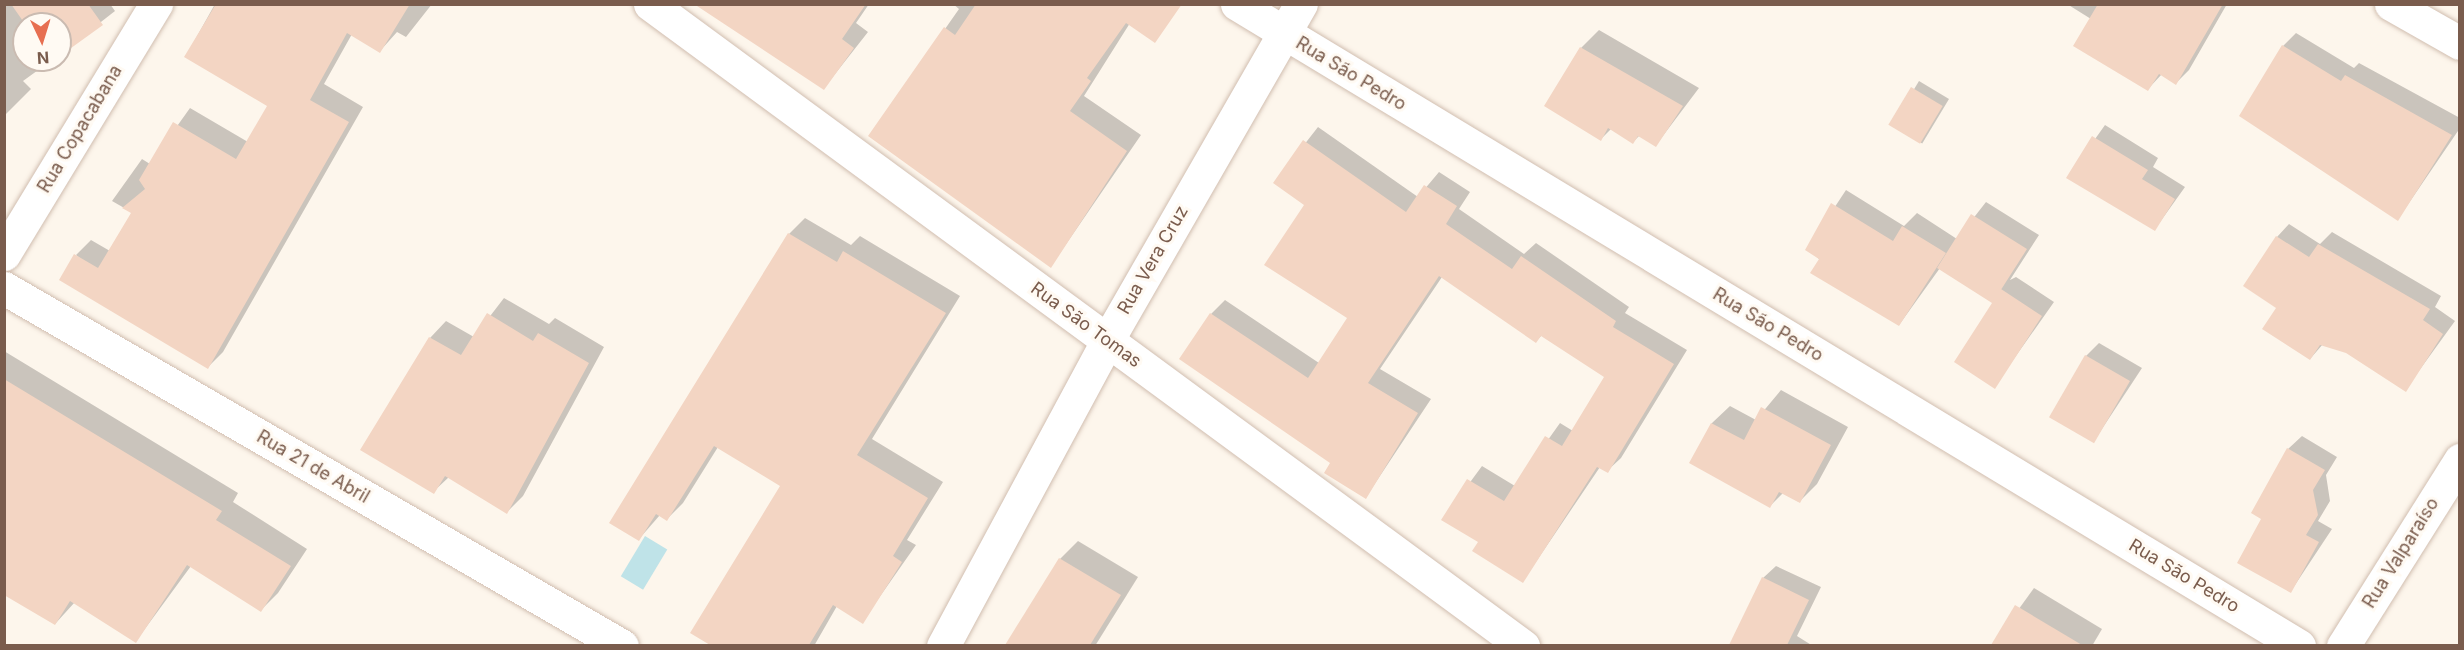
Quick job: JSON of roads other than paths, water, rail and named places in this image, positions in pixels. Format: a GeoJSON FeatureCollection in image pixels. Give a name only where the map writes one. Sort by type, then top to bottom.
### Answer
{"type":"FeatureCollection","features":[{"type":"Feature","properties":{"kind":"street","name":"Rua Copacabana"},"geometry":{"type":"LineString","coordinates":[[4,254],[156,4]]}},
{"type":"Feature","properties":{"kind":"street","name":"Rua São Tomas"},"geometry":{"type":"LineString","coordinates":[[650,4],[1523,645]]}},
{"type":"Feature","properties":{"kind":"street","name":"Rua São Pedro"},"geometry":{"type":"LineString","coordinates":[[1237,4],[2299,645]]}},
{"type":"Feature","properties":{"kind":"street","name":"Rua Vera Cruz"},"geometry":{"type":"LineString","coordinates":[[943,645],[1107,341],[1301,4]]}},
{"type":"Feature","properties":{"kind":"street"},"geometry":{"type":"LineString","coordinates":[[2391,4],[2460,43]]}},
{"type":"Feature","properties":{"kind":"street","name":"Rua 21 de Abril"},"geometry":{"type":"LineString","coordinates":[[4,288],[622,645]]}},
{"type":"Feature","properties":{"kind":"street","name":"Rua Valparaíso"},"geometry":{"type":"LineString","coordinates":[[2343,645],[2460,460]]}},
{"type":"Feature","properties":{"kind":"water"},"geometry":{"type":"Polygon","coordinates":[[[645,536],[667,549],[643,590],[621,576],[645,536]]]}}]}
